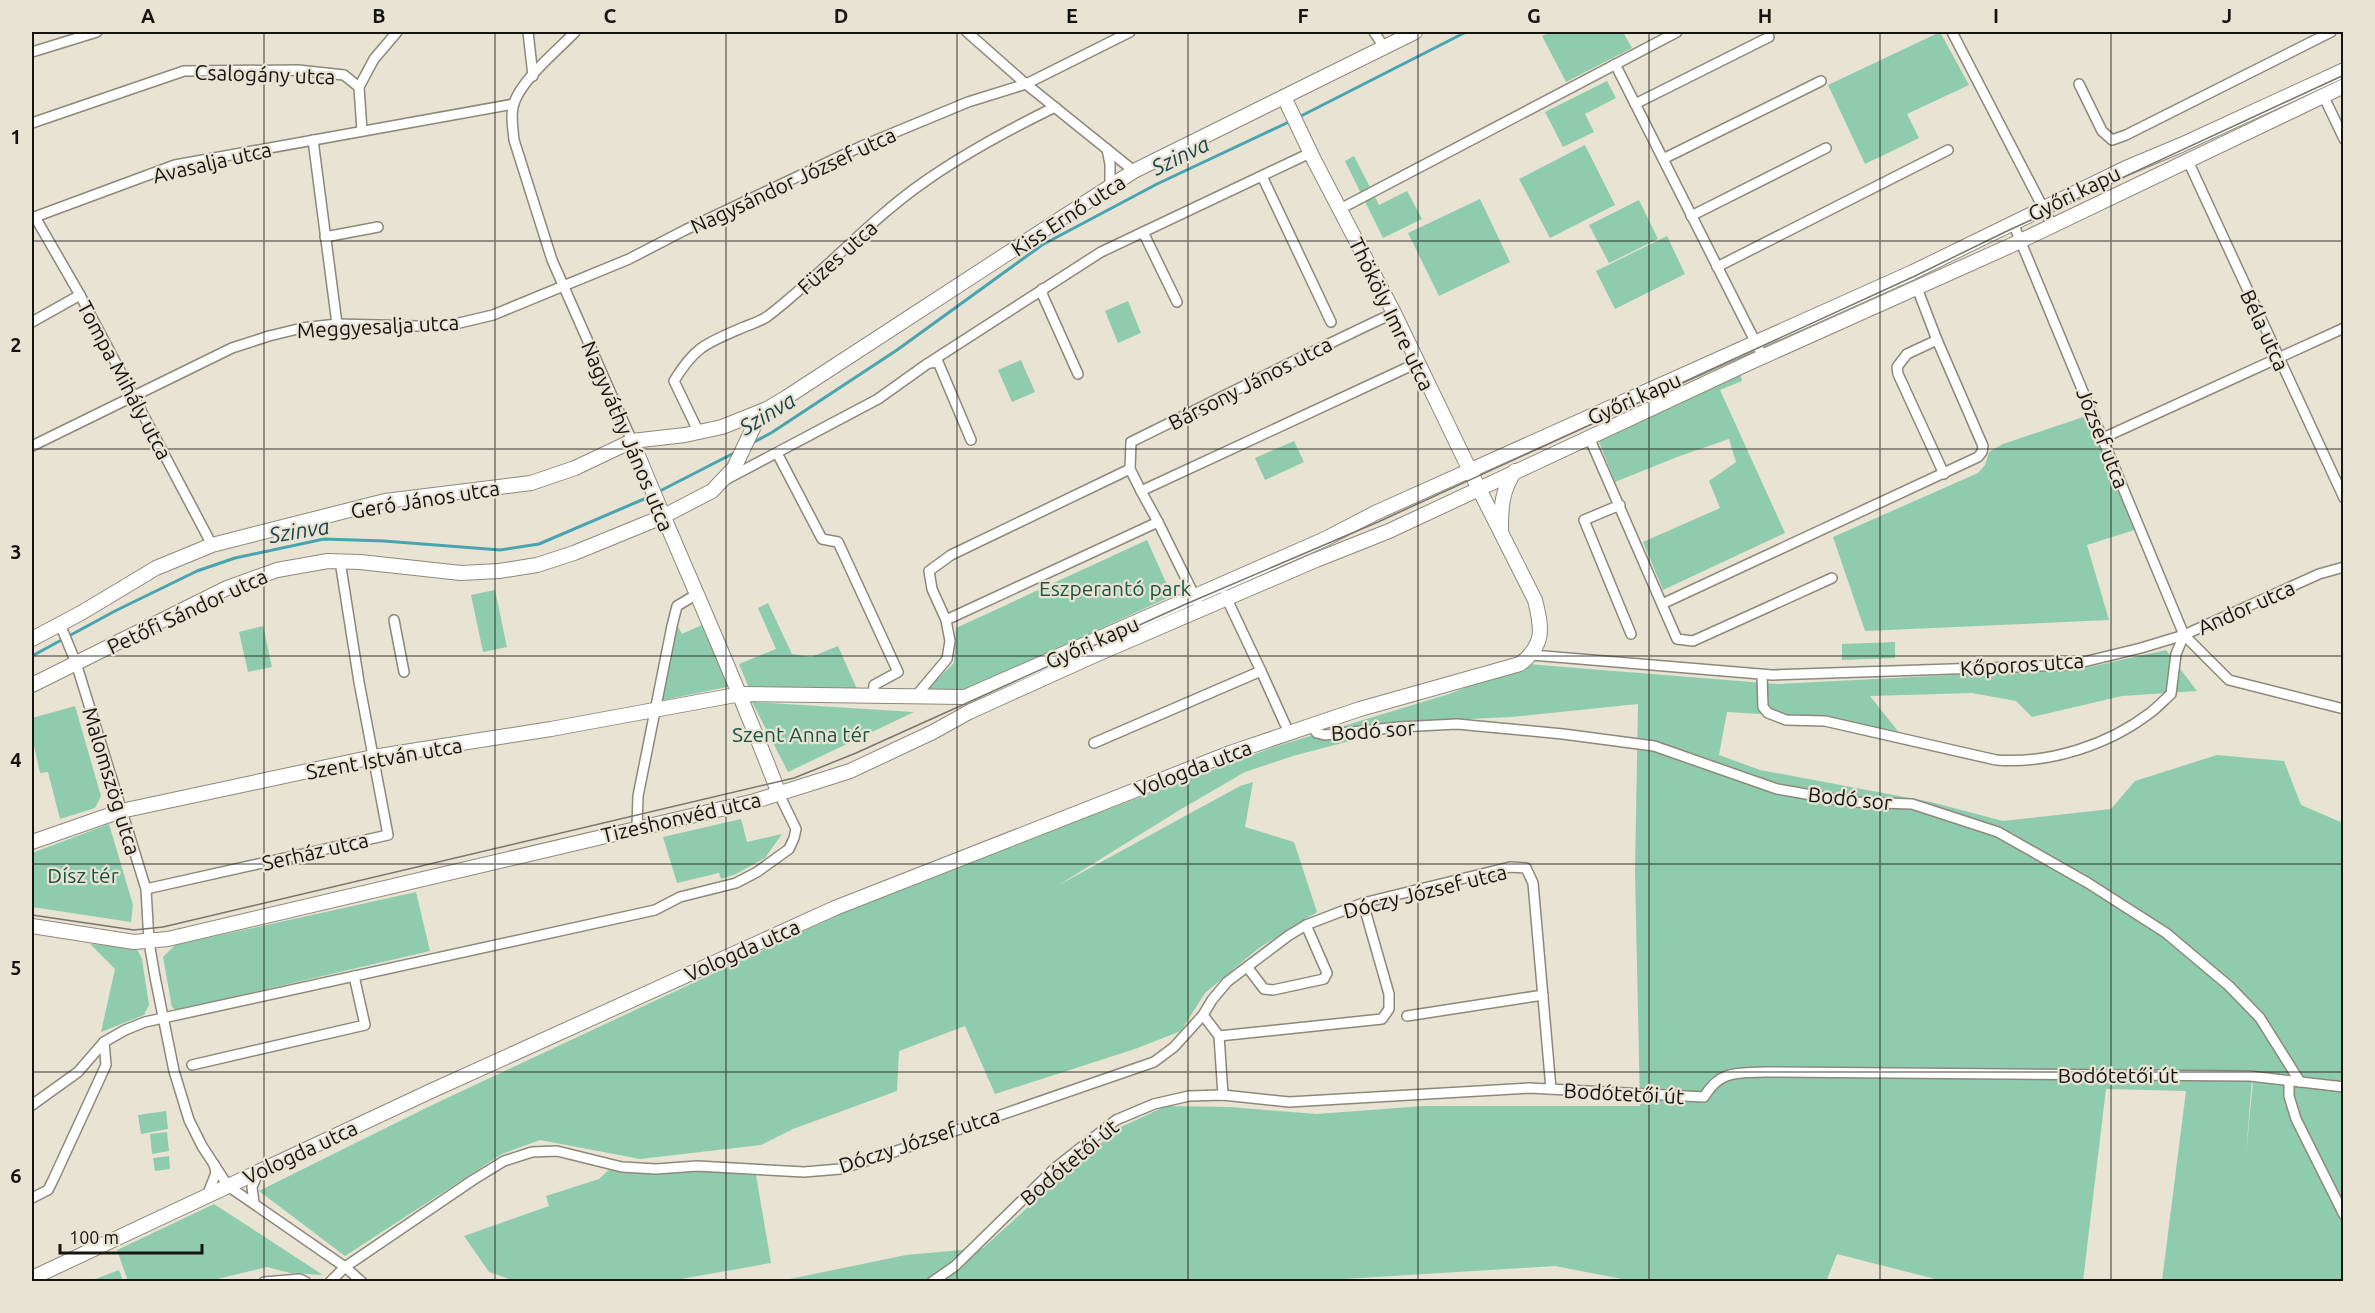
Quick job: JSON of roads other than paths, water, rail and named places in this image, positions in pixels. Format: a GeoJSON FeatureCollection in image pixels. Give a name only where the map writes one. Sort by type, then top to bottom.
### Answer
{"type":"FeatureCollection","features":[{"type":"Feature","properties":{"kind":"street"},"geometry":{"type":"LineString","coordinates":[[32,52],[97,32]]}},
{"type":"Feature","properties":{"kind":"street"},"geometry":{"type":"LineString","coordinates":[[362,131],[359,87],[374,59],[398,32]]}},
{"type":"Feature","properties":{"kind":"street"},"geometry":{"type":"LineString","coordinates":[[528,32],[532,76]]}},
{"type":"Feature","properties":{"kind":"street"},"geometry":{"type":"LineString","coordinates":[[514,104],[532,76],[575,32]]}},
{"type":"Feature","properties":{"kind":"street"},"geometry":{"type":"LineString","coordinates":[[967,32],[1026,84],[1134,171]]}},
{"type":"Feature","properties":{"kind":"street","name":"Nagysándor József utca"},"geometry":{"type":"LineString","coordinates":[[564,287],[629,259],[862,146],[968,102],[1026,84],[1130,32]]}},
{"type":"Feature","properties":{"kind":"street"},"geometry":{"type":"LineString","coordinates":[[1374,32],[1384,47]]}},
{"type":"Feature","properties":{"kind":"street","name":"Kiss Ernő utca"},"geometry":{"type":"LineString","coordinates":[[633,441],[699,433],[722,427],[767,409],[1134,171],[1287,103],[1384,47],[1415,32]]}},
{"type":"Feature","properties":{"kind":"street"},"geometry":{"type":"LineString","coordinates":[[1340,209],[1677,32]]}},
{"type":"Feature","properties":{"kind":"street"},"geometry":{"type":"LineString","coordinates":[[1952,32],[2052,225]]}},
{"type":"Feature","properties":{"kind":"street","name":"Győri kapu"},"geometry":{"type":"LineString","coordinates":[[2079,84],[2102,131],[2112,140],[2331,32]]}},
{"type":"Feature","properties":{"kind":"street"},"geometry":{"type":"LineString","coordinates":[[1635,104],[1769,37]]}},
{"type":"Feature","properties":{"kind":"street"},"geometry":{"type":"LineString","coordinates":[[1615,64],[1763,357]]}},
{"type":"Feature","properties":{"kind":"street","name":"Csalogány utca"},"geometry":{"type":"LineString","coordinates":[[32,123],[184,71],[298,70],[344,75],[359,87]]}},
{"type":"Feature","properties":{"kind":"street","name":"Győri kapu"},"geometry":{"type":"LineString","coordinates":[[1224,591],[1470,471],[1913,272],[2126,168],[2181,146],[2343,70]]}},
{"type":"Feature","properties":{"kind":"street"},"geometry":{"type":"LineString","coordinates":[[1663,159],[1821,81]]}},
{"type":"Feature","properties":{"kind":"street","name":"Győri kapu"},"geometry":{"type":"LineString","coordinates":[[915,697],[965,697],[1224,591],[1389,531],[1515,471],[2021,240],[2343,86]]}},
{"type":"Feature","properties":{"kind":"street"},"geometry":{"type":"LineString","coordinates":[[2324,95],[2343,140]]}},
{"type":"Feature","properties":{"kind":"street","name":"Thököly Imre utca"},"geometry":{"type":"LineString","coordinates":[[1287,103],[1310,153],[1394,313],[1535,600],[1540,620],[1540,634],[1532,655]]}},
{"type":"Feature","properties":{"kind":"street","name":"Avasalja utca"},"geometry":{"type":"LineString","coordinates":[[33,218],[175,165],[514,104]]}},
{"type":"Feature","properties":{"kind":"street","name":"Nagyváthy János utca"},"geometry":{"type":"LineString","coordinates":[[514,104],[512,121],[514,140],[552,260],[633,441],[661,512],[741,694],[780,794]]}},
{"type":"Feature","properties":{"kind":"street","name":"Füzes utca"},"geometry":{"type":"LineString","coordinates":[[699,433],[674,381],[687,359],[703,345],[765,318],[792,298],[858,236],[923,182],[1009,130],[1055,107]]}},
{"type":"Feature","properties":{"kind":"street"},"geometry":{"type":"LineString","coordinates":[[313,140],[336,324]]}},
{"type":"Feature","properties":{"kind":"street"},"geometry":{"type":"LineString","coordinates":[[1691,216],[1826,148]]}},
{"type":"Feature","properties":{"kind":"street"},"geometry":{"type":"LineString","coordinates":[[1107,149],[1110,164],[1110,188]]}},
{"type":"Feature","properties":{"kind":"street"},"geometry":{"type":"LineString","coordinates":[[1717,267],[1948,150]]}},
{"type":"Feature","properties":{"kind":"street"},"geometry":{"type":"LineString","coordinates":[[725,480],[878,399],[927,364],[1101,252],[1310,153]]}},
{"type":"Feature","properties":{"kind":"street","name":"Béla utca"},"geometry":{"type":"LineString","coordinates":[[2187,161],[2343,498]]}},
{"type":"Feature","properties":{"kind":"street"},"geometry":{"type":"LineString","coordinates":[[1262,176],[1331,322]]}},
{"type":"Feature","properties":{"kind":"street","name":"Tompa Mihály utca"},"geometry":{"type":"LineString","coordinates":[[33,218],[80,295],[212,544]]}},
{"type":"Feature","properties":{"kind":"street","name":"József utca"},"geometry":{"type":"LineString","coordinates":[[2013,223],[2184,635]]}},
{"type":"Feature","properties":{"kind":"street"},"geometry":{"type":"LineString","coordinates":[[325,237],[378,227]]}},
{"type":"Feature","properties":{"kind":"street"},"geometry":{"type":"LineString","coordinates":[[1143,232],[1177,302]]}},
{"type":"Feature","properties":{"kind":"street","name":"Meggyesalja utca"},"geometry":{"type":"LineString","coordinates":[[32,446],[232,348],[302,328],[336,324],[418,326],[455,324],[493,315],[564,287]]}},
{"type":"Feature","properties":{"kind":"street"},"geometry":{"type":"LineString","coordinates":[[1662,604],[1944,474],[1978,457],[1983,452],[1981,440],[1917,288]]}},
{"type":"Feature","properties":{"kind":"street"},"geometry":{"type":"LineString","coordinates":[[1042,289],[1043,296],[1078,374]]}},
{"type":"Feature","properties":{"kind":"street"},"geometry":{"type":"LineString","coordinates":[[32,322],[80,295]]}},
{"type":"Feature","properties":{"kind":"street","name":"Bársony János utca"},"geometry":{"type":"LineString","coordinates":[[1130,469],[1131,442],[1273,370],[1394,313]]}},
{"type":"Feature","properties":{"kind":"street"},"geometry":{"type":"LineString","coordinates":[[2103,438],[2343,328]]}},
{"type":"Feature","properties":{"kind":"street"},"geometry":{"type":"LineString","coordinates":[[1937,340],[1907,354],[1897,367],[1898,374],[1944,474]]}},
{"type":"Feature","properties":{"kind":"street"},"geometry":{"type":"LineString","coordinates":[[927,364],[938,362],[971,440]]}},
{"type":"Feature","properties":{"kind":"street"},"geometry":{"type":"LineString","coordinates":[[1141,491],[1417,363]]}},
{"type":"Feature","properties":{"kind":"street","name":"Kiss Ernő utca"},"geometry":{"type":"LineString","coordinates":[[734,468],[755,424],[767,409]]}},
{"type":"Feature","properties":{"kind":"street"},"geometry":{"type":"LineString","coordinates":[[1589,437],[1677,639],[1693,641],[1832,578]]}},
{"type":"Feature","properties":{"kind":"street","name":"Geró János utca"},"geometry":{"type":"LineString","coordinates":[[212,544],[385,501],[531,483],[575,468],[633,441]]}},
{"type":"Feature","properties":{"kind":"street"},"geometry":{"type":"LineString","coordinates":[[777,453],[822,539],[838,542],[898,672],[874,685],[873,696]]}},
{"type":"Feature","properties":{"kind":"street","name":"Petőfi Sándor utca"},"geometry":{"type":"LineString","coordinates":[[32,685],[227,588],[277,570],[308,563],[340,561],[460,573],[499,571],[537,565],[573,554],[661,512],[712,491],[734,468]]}},
{"type":"Feature","properties":{"kind":"street"},"geometry":{"type":"LineString","coordinates":[[741,694],[915,697],[948,659],[950,641],[946,620],[932,589],[929,571],[951,555],[1130,469],[1198,602]]}},
{"type":"Feature","properties":{"kind":"street","name":"Thököly Imre utca"},"geometry":{"type":"LineString","coordinates":[[1502,531],[1501,506],[1505,489],[1515,471]]}},
{"type":"Feature","properties":{"kind":"street"},"geometry":{"type":"LineString","coordinates":[[1620,505],[1584,520],[1631,634]]}},
{"type":"Feature","properties":{"kind":"street"},"geometry":{"type":"LineString","coordinates":[[946,620],[1158,522]]}},
{"type":"Feature","properties":{"kind":"street","name":"Petőfi Sándor utca"},"geometry":{"type":"LineString","coordinates":[[32,639],[156,568],[212,544]]}},
{"type":"Feature","properties":{"kind":"street","name":"Serház utca"},"geometry":{"type":"LineString","coordinates":[[146,889],[388,835],[340,561]]}},
{"type":"Feature","properties":{"kind":"street","name":"Andor utca"},"geometry":{"type":"LineString","coordinates":[[2343,567],[2319,574],[2184,635],[2229,680],[2343,710]]}},
{"type":"Feature","properties":{"kind":"street"},"geometry":{"type":"LineString","coordinates":[[1224,591],[1289,733]]}},
{"type":"Feature","properties":{"kind":"street"},"geometry":{"type":"LineString","coordinates":[[637,828],[638,796],[677,606],[697,594]]}},
{"type":"Feature","properties":{"kind":"street","name":"Győri kapu"},"geometry":{"type":"LineString","coordinates":[[780,794],[850,771],[1198,602]]}},
{"type":"Feature","properties":{"kind":"street"},"geometry":{"type":"LineString","coordinates":[[394,620],[404,672]]}},
{"type":"Feature","properties":{"kind":"street","name":"Malomszög utca"},"geometry":{"type":"LineString","coordinates":[[60,624],[76,663],[146,889],[149,942],[174,1071],[189,1120],[202,1146],[228,1186]]}},
{"type":"Feature","properties":{"kind":"street"},"geometry":{"type":"LineString","coordinates":[[1762,675],[1763,706],[1775,717],[1786,720],[1826,722],[1996,760],[2019,761],[2086,748],[2151,713],[2171,694],[2176,654],[2184,635]]}},
{"type":"Feature","properties":{"kind":"street","name":"Kőporos utca"},"geometry":{"type":"LineString","coordinates":[[1532,655],[1762,675],[2071,665],[2184,635]]}},
{"type":"Feature","properties":{"kind":"street","name":"Vologda utca"},"geometry":{"type":"LineString","coordinates":[[32,1278],[464,1076],[835,908],[1230,753],[1403,696],[1513,666],[1532,655]]}},
{"type":"Feature","properties":{"kind":"street"},"geometry":{"type":"LineString","coordinates":[[1094,743],[1261,671]]}},
{"type":"Feature","properties":{"kind":"street","name":"Szent István utca"},"geometry":{"type":"LineString","coordinates":[[32,842],[121,811],[373,757],[551,729],[741,694]]}},
{"type":"Feature","properties":{"kind":"street","name":"Bodó sor"},"geometry":{"type":"LineString","coordinates":[[1311,726],[1317,733],[1325,735],[1399,727],[1457,724],[1563,734],[1654,746],[1777,789],[1852,802],[1912,804],[1998,832],[2088,883],[2166,933],[2229,986],[2260,1018],[2300,1082]]}},
{"type":"Feature","properties":{"kind":"street","name":"Tizeshonvéd utca"},"geometry":{"type":"LineString","coordinates":[[32,926],[125,941],[149,942],[232,925],[288,909],[780,794],[796,829],[789,849],[736,883],[680,897],[655,910],[163,1017],[125,1030],[104,1042]]}},
{"type":"Feature","properties":{"kind":"street","name":"Dóczy József utca"},"geometry":{"type":"LineString","coordinates":[[330,1281],[345,1267],[473,1179],[504,1161],[532,1152],[557,1151],[622,1167],[656,1169],[697,1166],[804,1172],[840,1169],[1154,1062],[1174,1047],[1203,1015],[1227,982],[1288,936],[1306,926],[1363,903],[1510,867],[1526,868],[1533,883],[1551,1089]]}},
{"type":"Feature","properties":{"kind":"street"},"geometry":{"type":"LineString","coordinates":[[1219,1036],[1382,1019],[1389,1009],[1389,994],[1363,903]]}},
{"type":"Feature","properties":{"kind":"street"},"geometry":{"type":"LineString","coordinates":[[1248,968],[1263,989],[1273,990],[1324,979],[1327,973],[1306,926]]}},
{"type":"Feature","properties":{"kind":"street"},"geometry":{"type":"LineString","coordinates":[[192,1065],[365,1025],[354,976]]}},
{"type":"Feature","properties":{"kind":"street"},"geometry":{"type":"LineString","coordinates":[[1407,1016],[1543,995]]}},
{"type":"Feature","properties":{"kind":"street"},"geometry":{"type":"LineString","coordinates":[[1203,1015],[1219,1036],[1223,1095]]}},
{"type":"Feature","properties":{"kind":"street"},"geometry":{"type":"LineString","coordinates":[[32,1105],[78,1072],[104,1042]]}},
{"type":"Feature","properties":{"kind":"street"},"geometry":{"type":"LineString","coordinates":[[32,1198],[48,1190],[53,1180],[106,1065],[104,1042]]}},
{"type":"Feature","properties":{"kind":"street","name":"Bodótetői út"},"geometry":{"type":"LineString","coordinates":[[932,1281],[955,1266],[1055,1168],[1116,1120],[1154,1104],[1190,1096],[1223,1095],[1289,1102],[1529,1088],[1704,1097],[1721,1077],[1734,1073],[1766,1072],[2250,1076],[2343,1087]]}},
{"type":"Feature","properties":{"kind":"street"},"geometry":{"type":"LineString","coordinates":[[2289,1082],[2289,1096],[2296,1119],[2343,1215]]}},
{"type":"Feature","properties":{"kind":"street","name":"Vologda utca"},"geometry":{"type":"LineString","coordinates":[[207,1196],[216,1173],[214,1164]]}},
{"type":"Feature","properties":{"kind":"street"},"geometry":{"type":"LineString","coordinates":[[254,1203],[252,1187],[258,1173]]}},
{"type":"Feature","properties":{"kind":"street"},"geometry":{"type":"LineString","coordinates":[[228,1186],[362,1281]]}},
{"type":"Feature","properties":{"kind":"street"},"geometry":{"type":"LineString","coordinates":[[264,1281],[300,1279],[306,1281]]}},
{"type":"Feature","properties":{"kind":"waterway","name":"Szinva"},"geometry":{"type":"LineString","coordinates":[[1299,117],[1466,32]]}},
{"type":"Feature","properties":{"kind":"waterway","name":"Szinva"},"geometry":{"type":"LineString","coordinates":[[752,443],[771,433],[897,350],[1042,245],[1157,184],[1291,121]]}},
{"type":"Feature","properties":{"kind":"waterway","name":"Szinva"},"geometry":{"type":"LineString","coordinates":[[656,493],[736,452]]}},
{"type":"Feature","properties":{"kind":"waterway","name":"Szinva"},"geometry":{"type":"LineString","coordinates":[[32,656],[115,611],[197,571],[235,558],[324,539],[500,550],[539,544],[651,496]]}},
{"type":"Feature","properties":{"kind":"tram line"},"geometry":{"type":"LineString","coordinates":[[32,915],[134,930],[163,927],[794,778],[856,753],[1186,604],[1378,522],[1915,276],[2344,75]]}},
{"type":"Feature","properties":{"kind":"park label","name":"Eszperantó park"},"geometry":{"type":"Point","coordinates":[1115,588]}},
{"type":"Feature","properties":{"kind":"park label","name":"Szent Anna tér"},"geometry":{"type":"Point","coordinates":[801,734]}},
{"type":"Feature","properties":{"kind":"park label","name":"Dísz tér"},"geometry":{"type":"Point","coordinates":[83,875]}}]}
